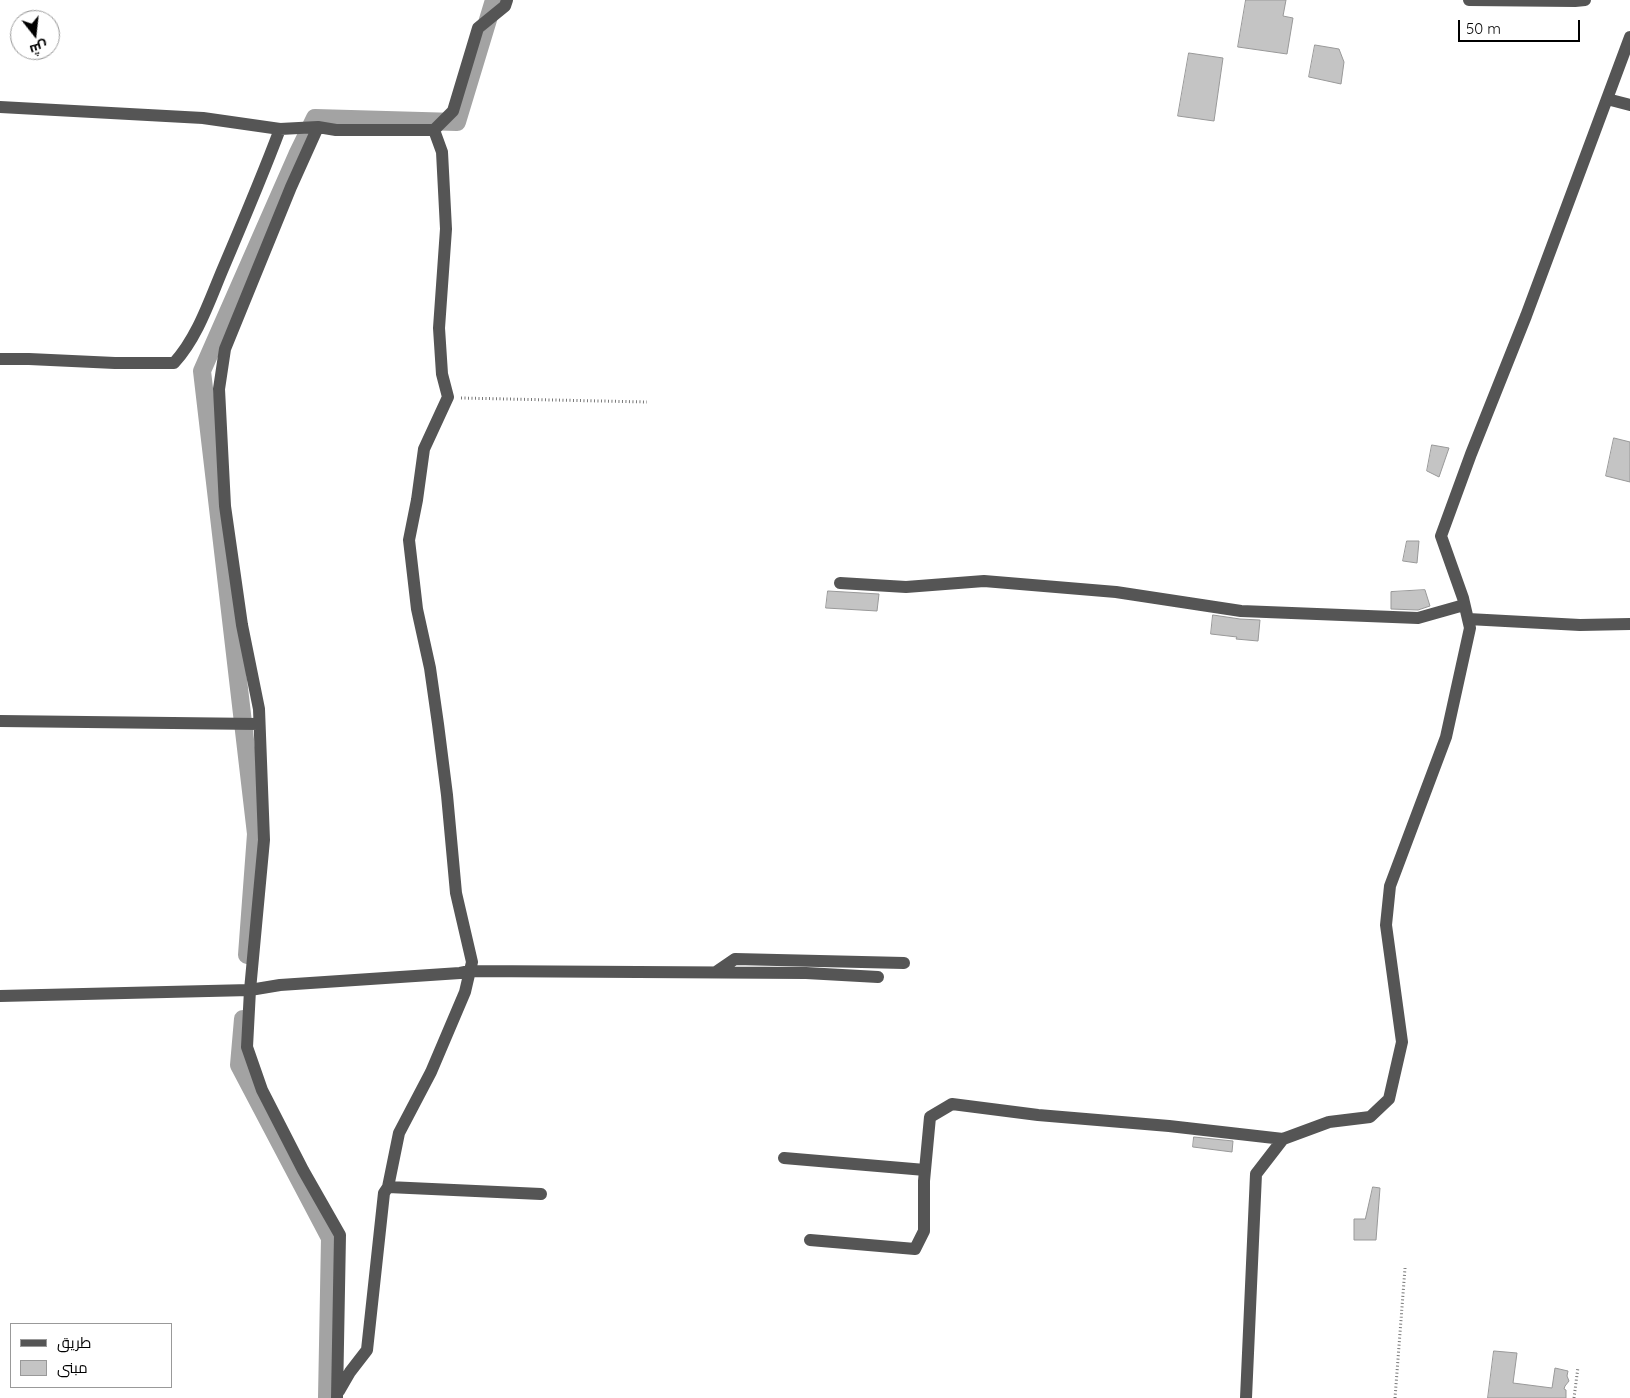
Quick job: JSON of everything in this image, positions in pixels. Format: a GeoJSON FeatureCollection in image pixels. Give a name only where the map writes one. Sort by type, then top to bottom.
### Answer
{"type":"FeatureCollection","features":[{"type":"Feature","properties":{"kind":"street"},"geometry":{"type":"LineString","coordinates":[[1469,0],[1585,0]]}},
{"type":"Feature","properties":{"kind":"street"},"geometry":{"type":"LineString","coordinates":[[0,107],[204,118],[280,129],[318,127],[336,130],[434,130],[453,111],[478,28],[506,2]]}},
{"type":"Feature","properties":{"kind":"street"},"geometry":{"type":"LineString","coordinates":[[810,1240],[915,1249],[924,1231],[925,1170],[930,1117],[952,1104],[1038,1115],[1169,1126],[1283,1139],[1329,1122],[1370,1117],[1389,1099],[1402,1042],[1386,925],[1390,886],[1446,738],[1470,628],[1441,536],[1471,454],[1526,316],[1630,37]]}},
{"type":"Feature","properties":{"kind":"street"},"geometry":{"type":"LineString","coordinates":[[1607,99],[1630,105]]}},
{"type":"Feature","properties":{"kind":"street"},"geometry":{"type":"LineString","coordinates":[[318,127],[291,187],[225,349],[219,389],[225,506],[242,624],[259,709],[264,840],[250,990],[248,1046],[262,1090],[303,1170],[340,1235],[337,1396]]}},
{"type":"Feature","properties":{"kind":"street"},"geometry":{"type":"LineString","coordinates":[[0,359],[174,363],[186,350],[206,309],[257,190],[280,129]]}},
{"type":"Feature","properties":{"kind":"street"},"geometry":{"type":"LineString","coordinates":[[337,1396],[350,1372],[367,1350],[384,1193],[388,1187],[399,1133],[431,1072],[465,992],[472,962],[456,893],[438,724],[430,668],[417,609],[409,540],[424,449],[448,397],[442,374],[439,328],[446,229],[442,152],[434,130]]}},
{"type":"Feature","properties":{"kind":"street"},"geometry":{"type":"LineString","coordinates":[[840,583],[906,587],[984,581],[1116,592],[1241,611],[1418,618],[1464,605]]}},
{"type":"Feature","properties":{"kind":"street"},"geometry":{"type":"LineString","coordinates":[[1468,619],[1580,625],[1630,624]]}},
{"type":"Feature","properties":{"kind":"street"},"geometry":{"type":"LineString","coordinates":[[0,721],[259,724]]}},
{"type":"Feature","properties":{"kind":"street"},"geometry":{"type":"LineString","coordinates":[[716,972],[735,959],[904,963]]}},
{"type":"Feature","properties":{"kind":"street"},"geometry":{"type":"LineString","coordinates":[[0,996],[250,990],[280,985],[405,978],[460,973],[470,970],[806,973],[878,977]]}},
{"type":"Feature","properties":{"kind":"street"},"geometry":{"type":"LineString","coordinates":[[1246,1398],[1256,1174],[1283,1139]]}},
{"type":"Feature","properties":{"kind":"street"},"geometry":{"type":"LineString","coordinates":[[784,1158],[925,1170]]}},
{"type":"Feature","properties":{"kind":"street"},"geometry":{"type":"LineString","coordinates":[[388,1187],[540,1194]]}},
{"type":"Feature","properties":{"kind":"path"},"geometry":{"type":"LineString","coordinates":[[448,397],[647,402]]}},
{"type":"Feature","properties":{"kind":"path"},"geometry":{"type":"LineString","coordinates":[[1395,1398],[1405,1268]]}},
{"type":"Feature","properties":{"kind":"path"},"geometry":{"type":"LineString","coordinates":[[1574,1398],[1578,1367]]}},
{"type":"Feature","properties":{"kind":"building"},"geometry":{"type":"Polygon","coordinates":[[[1246,0],[1286,0],[1283,16],[1293,18],[1287,54],[1238,47],[1246,0]]]}},
{"type":"Feature","properties":{"kind":"building"},"geometry":{"type":"Polygon","coordinates":[[[1315,45],[1339,49],[1344,62],[1341,84],[1309,77],[1315,45]]]}},
{"type":"Feature","properties":{"kind":"building"},"geometry":{"type":"Polygon","coordinates":[[[1189,53],[1223,58],[1214,121],[1178,116],[1189,53]]]}},
{"type":"Feature","properties":{"kind":"building"},"geometry":{"type":"Polygon","coordinates":[[[1614,438],[1630,442],[1630,482],[1606,476],[1614,438]]]}},
{"type":"Feature","properties":{"kind":"building"},"geometry":{"type":"Polygon","coordinates":[[[1432,445],[1449,448],[1439,477],[1427,471],[1432,445]]]}},
{"type":"Feature","properties":{"kind":"building"},"geometry":{"type":"Polygon","coordinates":[[[1407,541],[1419,541],[1417,563],[1403,561],[1407,541]]]}},
{"type":"Feature","properties":{"kind":"building"},"geometry":{"type":"Polygon","coordinates":[[[1425,590],[1430,606],[1418,610],[1391,609],[1391,592],[1425,590]]]}},
{"type":"Feature","properties":{"kind":"building"},"geometry":{"type":"Polygon","coordinates":[[[828,591],[879,594],[877,611],[826,608],[828,591]]]}},
{"type":"Feature","properties":{"kind":"building"},"geometry":{"type":"Polygon","coordinates":[[[1213,615],[1260,620],[1258,641],[1211,634],[1213,615]]]}},
{"type":"Feature","properties":{"kind":"building"},"geometry":{"type":"Polygon","coordinates":[[[1194,1137],[1233,1141],[1232,1152],[1193,1147],[1194,1137]]]}},
{"type":"Feature","properties":{"kind":"building"},"geometry":{"type":"Polygon","coordinates":[[[1373,1187],[1380,1188],[1376,1240],[1354,1240],[1354,1219],[1365,1219],[1373,1187]]]}},
{"type":"Feature","properties":{"kind":"building"},"geometry":{"type":"Polygon","coordinates":[[[1494,1351],[1517,1353],[1513,1383],[1552,1388],[1555,1368],[1568,1371],[1569,1381],[1564,1389],[1566,1390],[1566,1398],[1488,1398],[1494,1351]]]}},
{"type":"Feature","properties":{"kind":"waterway"},"geometry":{"type":"LineString","coordinates":[[247,955],[256,834],[202,371],[315,118],[457,122],[494,0]]}},
{"type":"Feature","properties":{"kind":"waterway"},"geometry":{"type":"LineString","coordinates":[[243,1019],[239,1065],[330,1238],[327,1398]]}}]}
